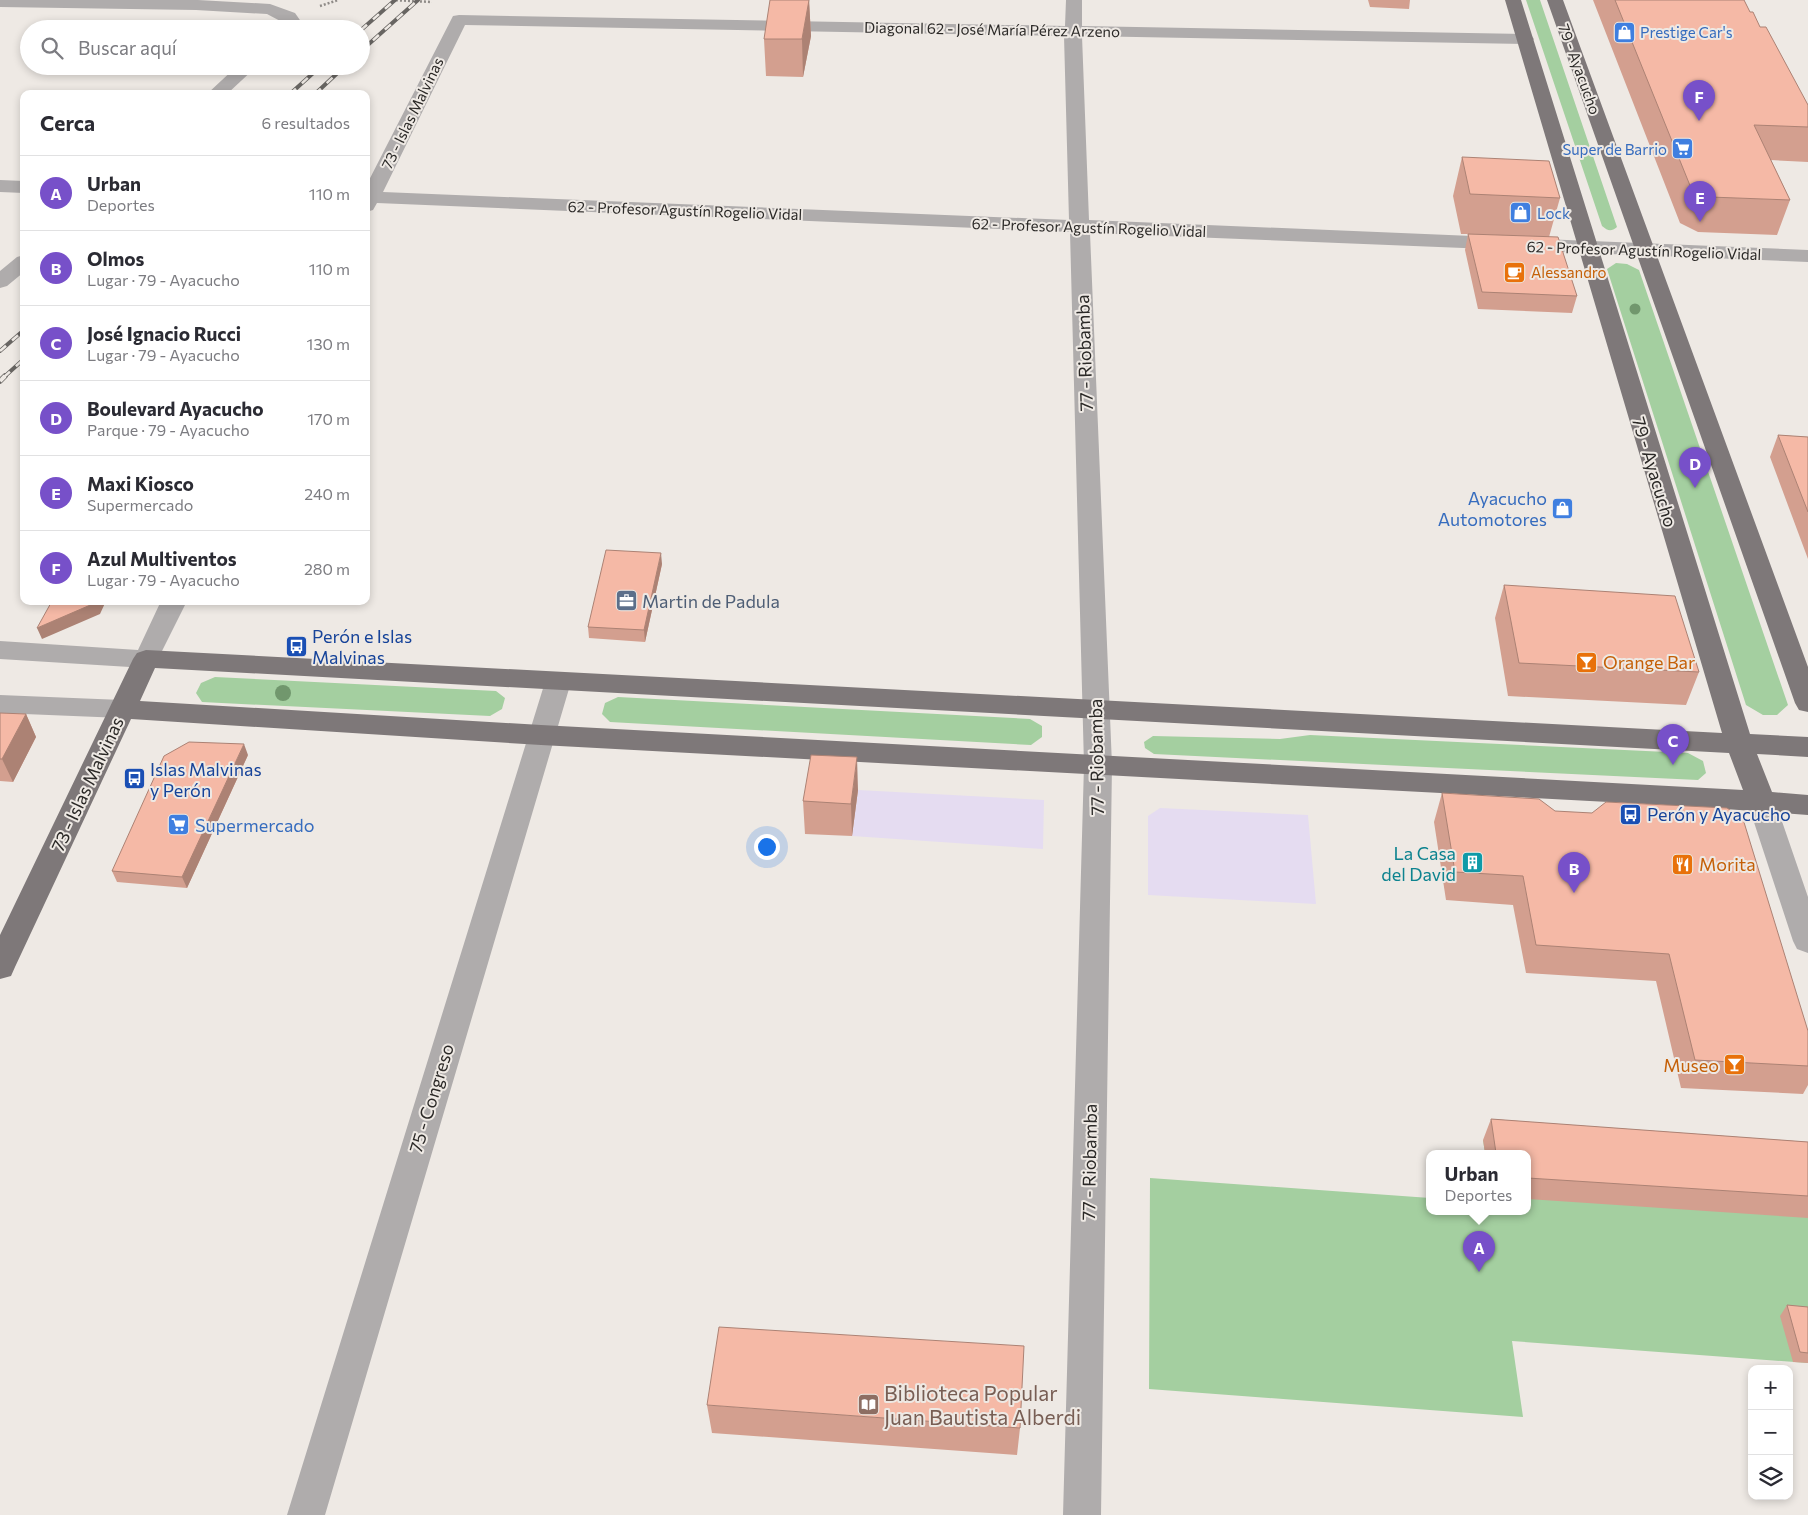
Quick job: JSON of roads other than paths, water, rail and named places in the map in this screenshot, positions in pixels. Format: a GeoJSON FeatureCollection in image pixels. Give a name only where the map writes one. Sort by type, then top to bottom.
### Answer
{"type":"FeatureCollection","features":[{"type":"Feature","properties":{"kind":"main road","name":"79 - Ayacucho"},"geometry":{"type":"LineString","coordinates":[[1512,0],[1586,248],[1739,742],[1762,802]]}},
{"type":"Feature","properties":{"kind":"main road","name":"79 - Ayacucho"},"geometry":{"type":"LineString","coordinates":[[1555,0],[1808,703]]}},
{"type":"Feature","properties":{"kind":"main road"},"geometry":{"type":"LineString","coordinates":[[146,659],[1808,747]]}},
{"type":"Feature","properties":{"kind":"main road","name":"73 - Islas Malvinas"},"geometry":{"type":"LineString","coordinates":[[0,966],[146,659]]}},
{"type":"Feature","properties":{"kind":"main road"},"geometry":{"type":"LineString","coordinates":[[122,709],[541,735],[1808,805]]}},
{"type":"Feature","properties":{"kind":"street","name":"77 - Riobamba"},"geometry":{"type":"LineString","coordinates":[[1074,0],[1073,31],[1098,765],[1082,1515]]}},
{"type":"Feature","properties":{"kind":"street"},"geometry":{"type":"LineString","coordinates":[[0,2],[198,3],[270,9],[286,20]]}},
{"type":"Feature","properties":{"kind":"street","name":"Diagonal 62 - José María Pérez Arzeno"},"geometry":{"type":"LineString","coordinates":[[459,20],[1525,39]]}},
{"type":"Feature","properties":{"kind":"street","name":"73 - Islas Malvinas"},"geometry":{"type":"LineString","coordinates":[[370,198],[459,20]]}},
{"type":"Feature","properties":{"kind":"street"},"geometry":{"type":"LineString","coordinates":[[221,90],[238,75]]}},
{"type":"Feature","properties":{"kind":"street"},"geometry":{"type":"LineString","coordinates":[[0,186],[20,187]]}},
{"type":"Feature","properties":{"kind":"street","name":"62 - Profesor Agustín Rogelio Vidal"},"geometry":{"type":"LineString","coordinates":[[370,202],[1080,226],[1808,256]]}},
{"type":"Feature","properties":{"kind":"street"},"geometry":{"type":"LineString","coordinates":[[0,282],[20,264]]}},
{"type":"Feature","properties":{"kind":"street","name":"73 - Islas Malvinas"},"geometry":{"type":"LineString","coordinates":[[146,659],[172,605]]}},
{"type":"Feature","properties":{"kind":"street"},"geometry":{"type":"LineString","coordinates":[[0,650],[146,659]]}},
{"type":"Feature","properties":{"kind":"street","name":"75 - Congreso"},"geometry":{"type":"LineString","coordinates":[[306,1515],[558,682]]}},
{"type":"Feature","properties":{"kind":"street"},"geometry":{"type":"LineString","coordinates":[[0,704],[122,709]]}},
{"type":"Feature","properties":{"kind":"street","name":"79 - Ayacucho"},"geometry":{"type":"LineString","coordinates":[[1762,802],[1808,941]]}},
{"type":"Feature","properties":{"kind":"railway"},"geometry":{"type":"LineString","coordinates":[[370,22],[395,0]]}},
{"type":"Feature","properties":{"kind":"railway"},"geometry":{"type":"LineString","coordinates":[[370,43],[418,0]]}},
{"type":"Feature","properties":{"kind":"railway"},"geometry":{"type":"LineString","coordinates":[[294,90],[311,75]]}},
{"type":"Feature","properties":{"kind":"railway"},"geometry":{"type":"LineString","coordinates":[[319,90],[335,75]]}},
{"type":"Feature","properties":{"kind":"railway"},"geometry":{"type":"LineString","coordinates":[[0,351],[20,334]]}},
{"type":"Feature","properties":{"kind":"railway"},"geometry":{"type":"LineString","coordinates":[[4,377],[20,363]]}},
{"type":"Feature","properties":{"kind":"railway"},"geometry":{"type":"LineString","coordinates":[[0,381],[4,377]]}},
{"type":"Feature","properties":{"kind":"place","name":"Prestige Car's"},"geometry":{"type":"Point","coordinates":[1624,32]}},
{"type":"Feature","properties":{"kind":"place","name":"Azul Multiventos"},"geometry":{"type":"Point","coordinates":[1699,121]}},
{"type":"Feature","properties":{"kind":"place","name":"Super de Barrio"},"geometry":{"type":"Point","coordinates":[1683,149]}},
{"type":"Feature","properties":{"kind":"place","name":"Lock"},"geometry":{"type":"Point","coordinates":[1521,213]}},
{"type":"Feature","properties":{"kind":"place","name":"Maxi Kiosco"},"geometry":{"type":"Point","coordinates":[1700,222]}},
{"type":"Feature","properties":{"kind":"place","name":"Alessandro"},"geometry":{"type":"Point","coordinates":[1515,272]}},
{"type":"Feature","properties":{"kind":"place","name":"Boulevard Ayacucho"},"geometry":{"type":"Point","coordinates":[1695,488]}},
{"type":"Feature","properties":{"kind":"place","name":"Ayacucho Automotores"},"geometry":{"type":"Point","coordinates":[1563,508]}},
{"type":"Feature","properties":{"kind":"place","name":"Martin de Padula"},"geometry":{"type":"Point","coordinates":[626,601]}},
{"type":"Feature","properties":{"kind":"place","name":"Perón e Islas Malvinas"},"geometry":{"type":"Point","coordinates":[296,646]}},
{"type":"Feature","properties":{"kind":"place","name":"Orange Bar"},"geometry":{"type":"Point","coordinates":[1587,662]}},
{"type":"Feature","properties":{"kind":"place","name":"José Ignacio Rucci"},"geometry":{"type":"Point","coordinates":[1673,765]}},
{"type":"Feature","properties":{"kind":"place","name":"Islas Malvinas y Perón"},"geometry":{"type":"Point","coordinates":[134,779]}},
{"type":"Feature","properties":{"kind":"place","name":"Perón y Ayacucho"},"geometry":{"type":"Point","coordinates":[1631,814]}},
{"type":"Feature","properties":{"kind":"place","name":"Supermercado"},"geometry":{"type":"Point","coordinates":[179,825]}},
{"type":"Feature","properties":{"kind":"place","name":"La Casa del David"},"geometry":{"type":"Point","coordinates":[1472,863]}},
{"type":"Feature","properties":{"kind":"place","name":"Morita"},"geometry":{"type":"Point","coordinates":[1683,864]}},
{"type":"Feature","properties":{"kind":"place","name":"Olmos"},"geometry":{"type":"Point","coordinates":[1574,893]}},
{"type":"Feature","properties":{"kind":"place","name":"Museo"},"geometry":{"type":"Point","coordinates":[1735,1065]}},
{"type":"Feature","properties":{"kind":"place","name":"Urban"},"geometry":{"type":"Point","coordinates":[1479,1272]}},
{"type":"Feature","properties":{"kind":"place","name":"Biblioteca Popular Juan Bautista Alberdi"},"geometry":{"type":"Point","coordinates":[868,1404]}}]}
